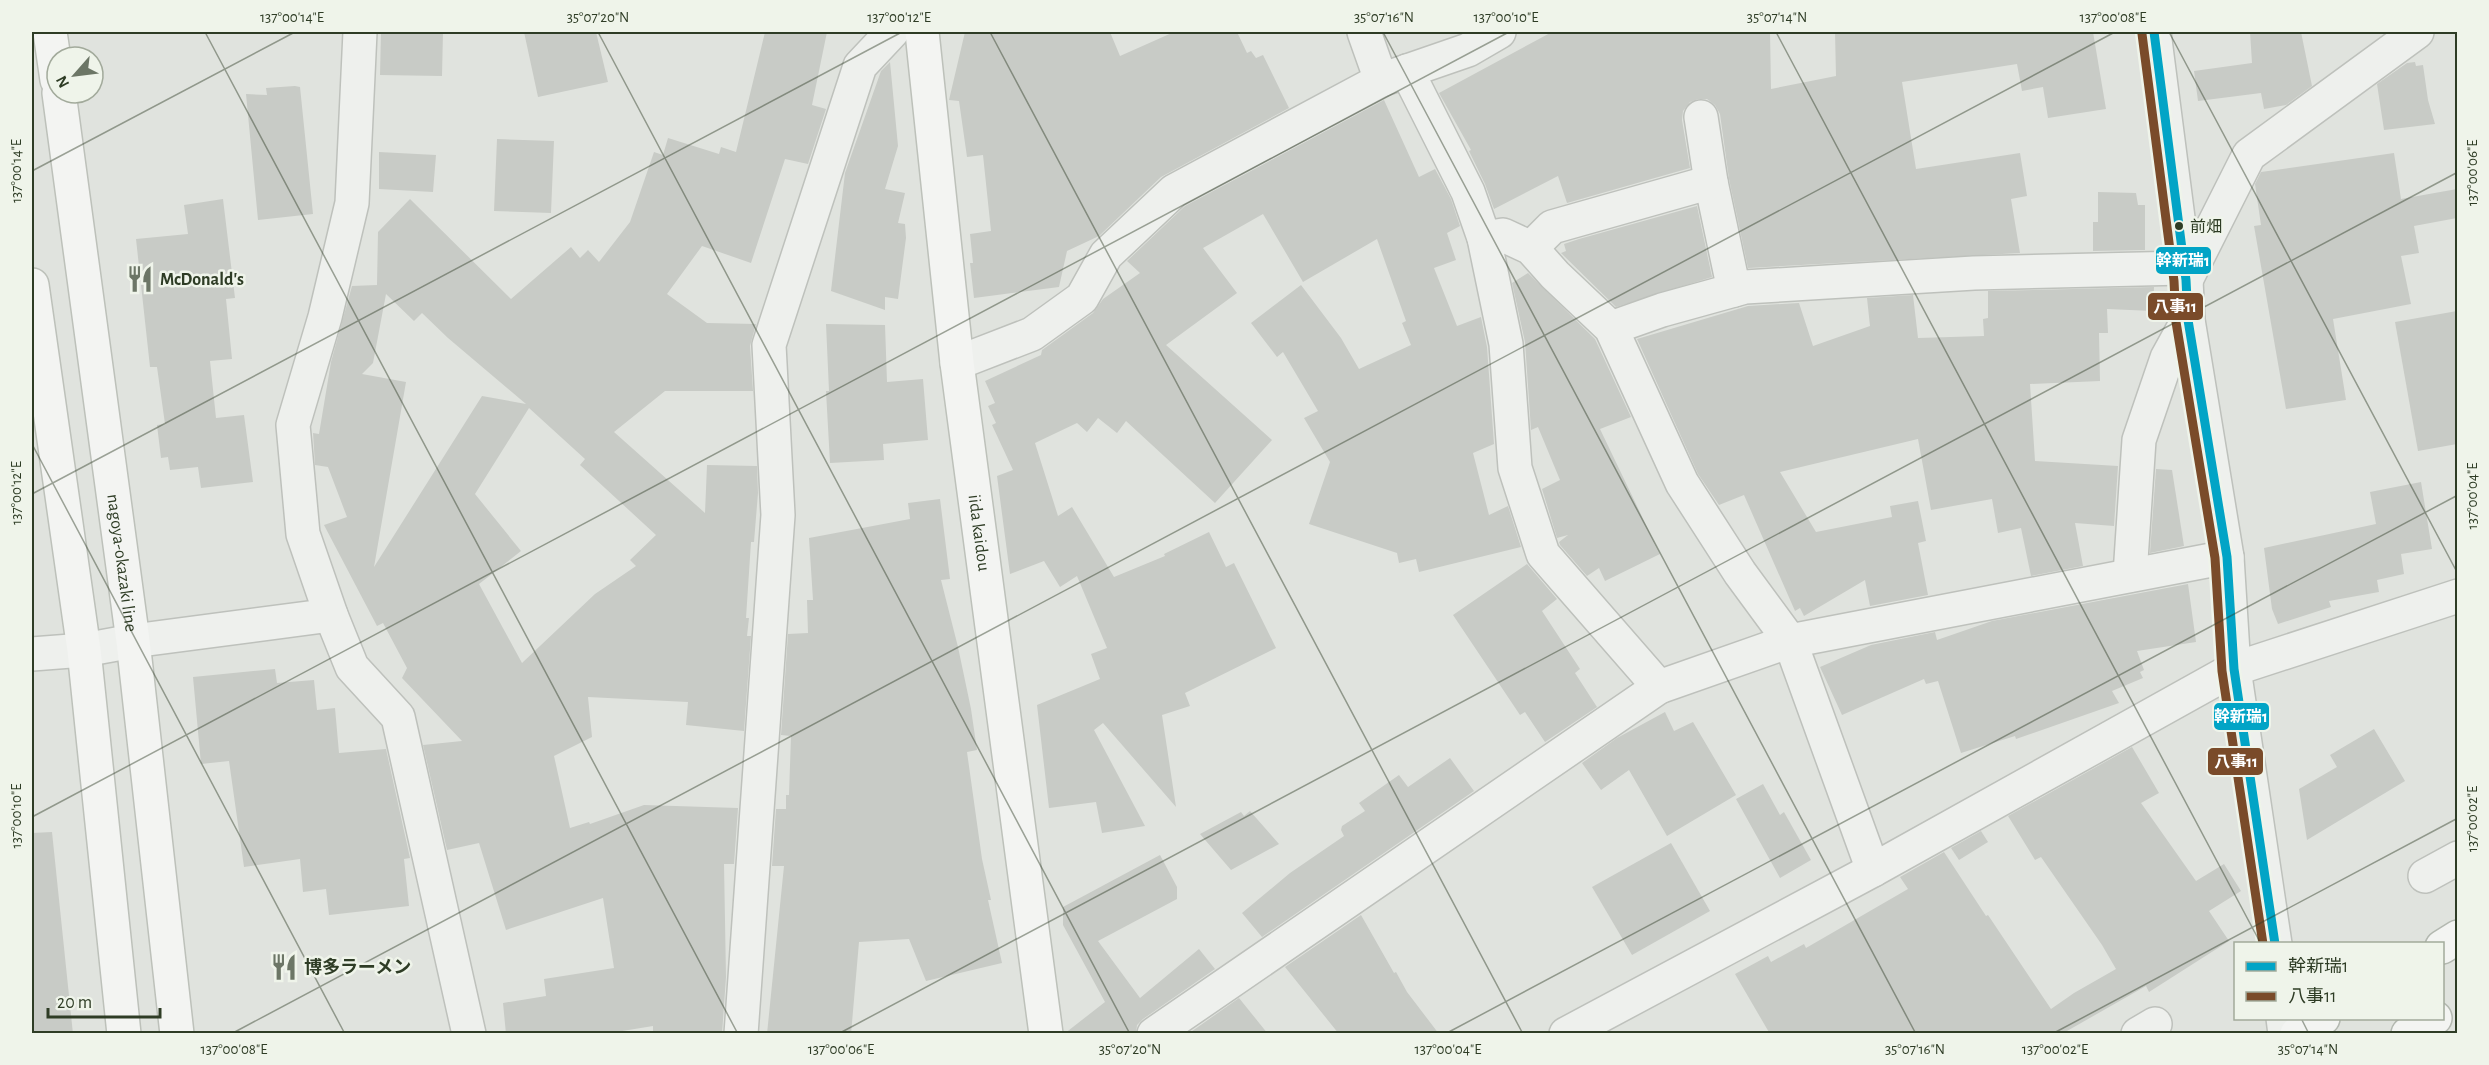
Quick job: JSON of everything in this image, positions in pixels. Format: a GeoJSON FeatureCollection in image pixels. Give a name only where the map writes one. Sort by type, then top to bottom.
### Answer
{"type":"FeatureCollection","features":[{"type":"Feature","properties":{"kind":"main road","name":"iida kaidou"},"geometry":{"type":"LineString","coordinates":[[922,32],[957,363],[1046,1034]]}},
{"type":"Feature","properties":{"kind":"main road","name":"nagoya-okazaki line"},"geometry":{"type":"LineString","coordinates":[[61,105],[133,641],[177,1034]]}},
{"type":"Feature","properties":{"kind":"main road"},"geometry":{"type":"LineString","coordinates":[[32,285],[84,650],[124,1034]]}},
{"type":"Feature","properties":{"kind":"main road"},"geometry":{"type":"LineString","coordinates":[[2444,946],[2457,937]]}},
{"type":"Feature","properties":{"kind":"main road"},"geometry":{"type":"LineString","coordinates":[[2297,1034],[2320,1020]]}},
{"type":"Feature","properties":{"kind":"main road"},"geometry":{"type":"LineString","coordinates":[[2408,1034],[2432,1020]]}},
{"type":"Feature","properties":{"kind":"street"},"geometry":{"type":"LineString","coordinates":[[360,32],[352,203],[325,317],[293,425],[303,534],[352,667],[398,717],[469,1034]]}},
{"type":"Feature","properties":{"kind":"street"},"geometry":{"type":"LineString","coordinates":[[741,1034],[778,515],[769,345],[860,66],[892,32]]}},
{"type":"Feature","properties":{"kind":"street"},"geometry":{"type":"LineString","coordinates":[[1364,32],[1468,192],[1484,238],[1506,344],[1515,468],[1543,554],[1592,606],[1626,650],[1659,687]]}},
{"type":"Feature","properties":{"kind":"street"},"geometry":{"type":"LineString","coordinates":[[957,363],[1032,334],[1082,298],[1106,255],[1174,191],[1394,75],[1468,50],[1498,32]]}},
{"type":"Feature","properties":{"kind":"street"},"geometry":{"type":"LineString","coordinates":[[2154,32],[2185,274],[2188,320],[2227,556],[2234,669],[2275,942]]}},
{"type":"Feature","properties":{"kind":"street"},"geometry":{"type":"LineString","coordinates":[[2185,274],[2249,155],[2417,32]]}},
{"type":"Feature","properties":{"kind":"street"},"geometry":{"type":"LineString","coordinates":[[1701,117],[1711,182],[1734,290]]}},
{"type":"Feature","properties":{"kind":"street"},"geometry":{"type":"LineString","coordinates":[[1531,248],[1552,227],[1711,182]]}},
{"type":"Feature","properties":{"kind":"street"},"geometry":{"type":"LineString","coordinates":[[1484,238],[1503,235],[1531,248],[1555,275],[1611,328],[1682,483],[1740,573],[1790,641],[1873,870]]}},
{"type":"Feature","properties":{"kind":"street"},"geometry":{"type":"LineString","coordinates":[[1611,328],[1662,310],[1745,287],[1974,273],[2185,274]]}},
{"type":"Feature","properties":{"kind":"street"},"geometry":{"type":"LineString","coordinates":[[2130,575],[2139,440],[2167,358],[2188,320]]}},
{"type":"Feature","properties":{"kind":"street"},"geometry":{"type":"LineString","coordinates":[[1154,1034],[1659,687],[1790,641],[2227,556]]}},
{"type":"Feature","properties":{"kind":"street"},"geometry":{"type":"LineString","coordinates":[[1566,1034],[1873,870],[2234,669],[2457,596]]}},
{"type":"Feature","properties":{"kind":"street"},"geometry":{"type":"LineString","coordinates":[[32,654],[84,650],[133,641],[331,615]]}},
{"type":"Feature","properties":{"kind":"street"},"geometry":{"type":"LineString","coordinates":[[2425,876],[2457,858]]}},
{"type":"Feature","properties":{"kind":"building"},"geometry":{"type":"Polygon","coordinates":[[[381,32],[443,32],[442,76],[380,75],[381,32]]]}},
{"type":"Feature","properties":{"kind":"building"},"geometry":{"type":"Polygon","coordinates":[[[524,32],[596,32],[608,82],[538,97],[524,32]]]}},
{"type":"Feature","properties":{"kind":"building"},"geometry":{"type":"Polygon","coordinates":[[[765,32],[827,32],[812,105],[826,109],[808,164],[785,159],[751,263],[702,246],[667,294],[707,323],[756,324],[750,346],[753,391],[665,391],[614,432],[705,513],[707,465],[757,466],[758,493],[754,542],[751,542],[746,618],[749,618],[747,636],[751,636],[744,731],[686,725],[688,702],[588,697],[592,737],[554,756],[570,828],[589,822],[590,824],[644,805],[738,808],[734,864],[724,864],[726,977],[722,1034],[653,1034],[653,1026],[604,1034],[506,1034],[503,1003],[546,996],[544,979],[614,968],[603,898],[506,930],[479,843],[447,850],[423,745],[462,741],[402,678],[407,668],[383,623],[377,626],[324,525],[347,517],[328,467],[315,465],[313,433],[319,434],[331,362],[352,286],[377,285],[378,232],[410,199],[511,299],[571,247],[580,258],[588,250],[599,262],[630,222],[654,152],[663,155],[668,138],[719,154],[721,147],[736,152],[765,32]],[[386,294],[373,363],[362,374],[406,382],[374,567],[482,396],[526,404],[422,313],[414,321],[386,294]],[[529,408],[475,494],[521,551],[479,584],[522,663],[595,594],[636,566],[630,560],[656,535],[580,465],[585,459],[529,408]]]}},
{"type":"Feature","properties":{"kind":"building"},"geometry":{"type":"Polygon","coordinates":[[[965,32],[1110,32],[1120,56],[1174,32],[1237,32],[1247,53],[1251,51],[1256,58],[1263,55],[1289,108],[1161,177],[1099,236],[1067,251],[1059,287],[974,298],[970,263],[973,263],[970,234],[991,231],[983,155],[967,157],[959,101],[949,100],[965,32]]]}},
{"type":"Feature","properties":{"kind":"building"},"geometry":{"type":"Polygon","coordinates":[[[1552,32],[1770,32],[1771,89],[1836,76],[1835,32],[2093,32],[2106,109],[2048,118],[2043,87],[2022,91],[2017,64],[1902,82],[1916,169],[2020,153],[2027,196],[2011,199],[2020,253],[1748,268],[1729,179],[1720,114],[1715,105],[1707,99],[1690,102],[1683,111],[1682,120],[1690,168],[1567,203],[1558,176],[1494,209],[1469,151],[1471,150],[1439,93],[1552,32]]]}},
{"type":"Feature","properties":{"kind":"building"},"geometry":{"type":"Polygon","coordinates":[[[2250,32],[2301,32],[2312,86],[2286,105],[2264,109],[2261,93],[2198,101],[2194,71],[2252,63],[2250,32]]]}},
{"type":"Feature","properties":{"kind":"building"},"geometry":{"type":"Polygon","coordinates":[[[890,62],[898,146],[885,189],[905,193],[898,223],[905,224],[906,238],[898,299],[885,297],[885,310],[831,291],[845,173],[881,71],[890,62]]]}},
{"type":"Feature","properties":{"kind":"building"},"geometry":{"type":"Polygon","coordinates":[[[2415,62],[2416,66],[2423,65],[2428,100],[2435,124],[2384,130],[2377,84],[2407,63],[2415,62]]]}},
{"type":"Feature","properties":{"kind":"building"},"geometry":{"type":"Polygon","coordinates":[[[300,87],[313,214],[258,220],[246,94],[267,95],[266,88],[300,87]]]}},
{"type":"Feature","properties":{"kind":"building"},"geometry":{"type":"Polygon","coordinates":[[[1384,100],[1419,177],[1435,169],[1451,199],[1460,226],[1447,233],[1456,260],[1434,268],[1457,326],[1481,317],[1487,347],[1494,444],[1473,453],[1489,515],[1508,506],[1521,547],[1419,572],[1416,559],[1399,563],[1397,553],[1309,524],[1330,462],[1304,418],[1318,411],[1283,352],[1277,357],[1251,323],[1301,285],[1341,338],[1359,369],[1411,345],[1402,323],[1406,321],[1377,239],[1303,282],[1263,214],[1203,248],[1237,293],[1166,345],[1272,440],[1215,503],[1126,421],[1117,433],[1098,418],[1087,432],[1077,423],[1035,443],[1058,516],[1072,507],[1114,577],[1165,556],[1164,554],[1209,532],[1226,567],[1234,563],[1276,648],[1185,693],[1190,706],[1162,715],[1176,807],[1103,723],[1094,730],[1145,826],[1102,833],[1096,802],[1049,808],[1037,705],[1100,679],[1091,654],[1107,648],[1077,576],[1060,587],[1044,561],[1010,574],[997,476],[1013,470],[992,425],[996,423],[988,406],[995,403],[985,381],[1041,355],[1042,350],[1093,313],[1103,299],[1140,273],[1127,261],[1185,206],[1384,100]]]}},
{"type":"Feature","properties":{"kind":"building"},"geometry":{"type":"Polygon","coordinates":[[[497,139],[554,141],[551,213],[494,211],[497,139]]]}},
{"type":"Feature","properties":{"kind":"building"},"geometry":{"type":"Polygon","coordinates":[[[379,152],[436,155],[433,192],[379,189],[379,152]]]}},
{"type":"Feature","properties":{"kind":"building"},"geometry":{"type":"Polygon","coordinates":[[[2394,153],[2401,199],[2457,189],[2457,218],[2414,226],[2419,253],[2401,256],[2411,304],[2333,319],[2346,400],[2286,409],[2254,226],[2261,225],[2255,184],[2261,172],[2394,153]]]}},
{"type":"Feature","properties":{"kind":"building"},"geometry":{"type":"Polygon","coordinates":[[[2098,192],[2136,193],[2138,205],[2145,205],[2145,250],[2093,251],[2093,222],[2098,222],[2098,192]]]}},
{"type":"Feature","properties":{"kind":"building"},"geometry":{"type":"Polygon","coordinates":[[[223,199],[235,298],[226,299],[232,359],[210,361],[216,418],[244,415],[253,482],[201,488],[198,467],[170,470],[168,457],[161,458],[157,425],[165,424],[157,367],[150,367],[136,239],[188,234],[184,205],[223,199]]]}},
{"type":"Feature","properties":{"kind":"building"},"geometry":{"type":"Polygon","coordinates":[[[1697,206],[1712,277],[1616,307],[1561,253],[1566,251],[1564,244],[1697,206]]]}},
{"type":"Feature","properties":{"kind":"building"},"geometry":{"type":"Polygon","coordinates":[[[1528,273],[1595,339],[1631,417],[1600,429],[1660,554],[1605,581],[1599,568],[1587,576],[1560,545],[1559,542],[1568,535],[1557,538],[1542,489],[1560,480],[1538,427],[1531,430],[1525,342],[1512,283],[1528,273]]]}},
{"type":"Feature","properties":{"kind":"building"},"geometry":{"type":"Polygon","coordinates":[[[2154,287],[2153,311],[2107,309],[2108,333],[2099,333],[2100,381],[2030,384],[2035,461],[2118,466],[2114,526],[2075,523],[2083,566],[2031,576],[2021,528],[1998,533],[1992,499],[1931,510],[1918,439],[1780,472],[1816,532],[1892,517],[1890,506],[1918,501],[1926,541],[1918,543],[1928,595],[1870,606],[1865,580],[1804,616],[1800,608],[1795,611],[1744,495],[1719,505],[1698,474],[1637,339],[1748,306],[1799,303],[1813,346],[1870,326],[1867,298],[1913,295],[1918,338],[1984,336],[1983,319],[1988,318],[1988,291],[2154,287]]]}},
{"type":"Feature","properties":{"kind":"building"},"geometry":{"type":"Polygon","coordinates":[[[2457,311],[2457,444],[2418,451],[2395,322],[2457,311]]]}},
{"type":"Feature","properties":{"kind":"building"},"geometry":{"type":"Polygon","coordinates":[[[826,324],[885,325],[887,382],[923,379],[928,440],[883,444],[884,460],[830,463],[826,391],[829,391],[826,324]]]}},
{"type":"Feature","properties":{"kind":"building"},"geometry":{"type":"Polygon","coordinates":[[[2156,469],[2172,470],[2184,546],[2150,553],[2156,469]]]}},
{"type":"Feature","properties":{"kind":"building"},"geometry":{"type":"Polygon","coordinates":[[[2421,482],[2432,549],[2401,554],[2404,574],[2377,580],[2379,592],[2329,601],[2331,607],[2278,624],[2272,609],[2264,548],[2376,524],[2370,492],[2421,482]]]}},
{"type":"Feature","properties":{"kind":"building"},"geometry":{"type":"Polygon","coordinates":[[[940,499],[950,579],[941,580],[971,709],[977,750],[967,752],[982,859],[991,900],[988,900],[1002,963],[926,981],[909,939],[859,942],[851,1034],[767,1034],[784,866],[772,866],[776,809],[786,809],[786,795],[789,795],[791,736],[781,735],[788,634],[808,633],[807,600],[813,600],[809,538],[910,519],[908,503],[940,499]]]}},
{"type":"Feature","properties":{"kind":"building"},"geometry":{"type":"Polygon","coordinates":[[[1527,564],[1557,599],[1542,611],[1580,669],[1575,673],[1597,707],[1545,742],[1525,712],[1520,715],[1453,615],[1527,564]]]}},
{"type":"Feature","properties":{"kind":"building"},"geometry":{"type":"Polygon","coordinates":[[[2188,584],[2196,642],[2137,651],[2144,670],[2140,672],[2143,678],[2112,691],[2119,703],[2016,739],[2015,736],[1961,753],[1938,681],[1926,684],[1924,679],[1842,715],[1820,667],[1871,645],[1935,632],[1937,640],[1992,621],[2188,584]]]}},
{"type":"Feature","properties":{"kind":"building"},"geometry":{"type":"Polygon","coordinates":[[[275,669],[277,683],[314,680],[317,710],[335,708],[339,753],[386,749],[410,858],[404,859],[409,906],[329,915],[326,889],[303,892],[300,859],[244,867],[229,761],[201,764],[193,677],[275,669]]]}},
{"type":"Feature","properties":{"kind":"building"},"geometry":{"type":"Polygon","coordinates":[[[1665,712],[1674,731],[1693,722],[1736,795],[1667,836],[1629,770],[1601,790],[1582,763],[1617,738],[1665,712]]]}},
{"type":"Feature","properties":{"kind":"building"},"geometry":{"type":"Polygon","coordinates":[[[2374,729],[2405,781],[2307,840],[2299,789],[2337,767],[2330,755],[2374,729]]]}},
{"type":"Feature","properties":{"kind":"building"},"geometry":{"type":"Polygon","coordinates":[[[2132,747],[2159,793],[2141,803],[2196,881],[2224,864],[2241,891],[2209,911],[2229,941],[2149,992],[2146,986],[2067,1031],[2068,1034],[1770,1034],[1735,974],[1768,956],[1771,962],[1804,944],[1806,948],[1908,889],[1900,877],[1944,852],[2051,1009],[2116,969],[2041,857],[2035,860],[2008,816],[2132,747]]]}},
{"type":"Feature","properties":{"kind":"building"},"geometry":{"type":"Polygon","coordinates":[[[1450,758],[1474,791],[1262,937],[1242,913],[1290,873],[1344,836],[1342,826],[1365,811],[1359,803],[1399,775],[1408,787],[1450,758]]]}},
{"type":"Feature","properties":{"kind":"building"},"geometry":{"type":"Polygon","coordinates":[[[1763,784],[1780,815],[1784,812],[1811,860],[1780,878],[1736,799],[1763,784]]]}},
{"type":"Feature","properties":{"kind":"building"},"geometry":{"type":"Polygon","coordinates":[[[1250,811],[1279,844],[1231,870],[1200,834],[1241,812],[1244,816],[1250,811]]]}},
{"type":"Feature","properties":{"kind":"building"},"geometry":{"type":"Polygon","coordinates":[[[1981,831],[1988,842],[1959,860],[1951,848],[1981,831]]]}},
{"type":"Feature","properties":{"kind":"building"},"geometry":{"type":"Polygon","coordinates":[[[52,832],[73,1034],[32,1034],[32,833],[52,832]]]}},
{"type":"Feature","properties":{"kind":"building"},"geometry":{"type":"Polygon","coordinates":[[[1671,843],[1710,911],[1632,955],[1592,887],[1671,843]]]}},
{"type":"Feature","properties":{"kind":"building"},"geometry":{"type":"Polygon","coordinates":[[[1160,855],[1177,887],[1177,899],[1098,941],[1140,998],[1199,949],[1215,969],[1143,1019],[1137,1025],[1136,1034],[1064,1034],[1105,1002],[1063,925],[1063,907],[1160,855]]]}},
{"type":"Feature","properties":{"kind":"building"},"geometry":{"type":"Polygon","coordinates":[[[1361,915],[1394,973],[1396,972],[1407,992],[1439,1034],[1339,1034],[1285,967],[1361,915]]]}},
{"type":"Feature","properties":{"kind":"building"},"geometry":{"type":"Polygon","coordinates":[[[1239,998],[1268,1034],[1188,1034],[1239,998]]]}},
{"type":"Feature","properties":{"kind":"transit line","name":"幹新瑞1"},"geometry":{"type":"LineString","coordinates":[[2154,32],[2186,280],[2188,320],[2227,557],[2234,669],[2275,942]]}},
{"type":"Feature","properties":{"kind":"transit line","name":"八事11"},"geometry":{"type":"LineString","coordinates":[[2142,34],[2174,281],[2176,322],[2215,558],[2222,671],[2263,942]]}},
{"type":"Feature","properties":{"kind":"place","name":"前畑"},"geometry":{"type":"Point","coordinates":[2179,226]}},
{"type":"Feature","properties":{"kind":"place","name":"McDonald's"},"geometry":{"type":"Point","coordinates":[140,279]}},
{"type":"Feature","properties":{"kind":"place","name":"博多ラーメン"},"geometry":{"type":"Point","coordinates":[284,967]}}]}
